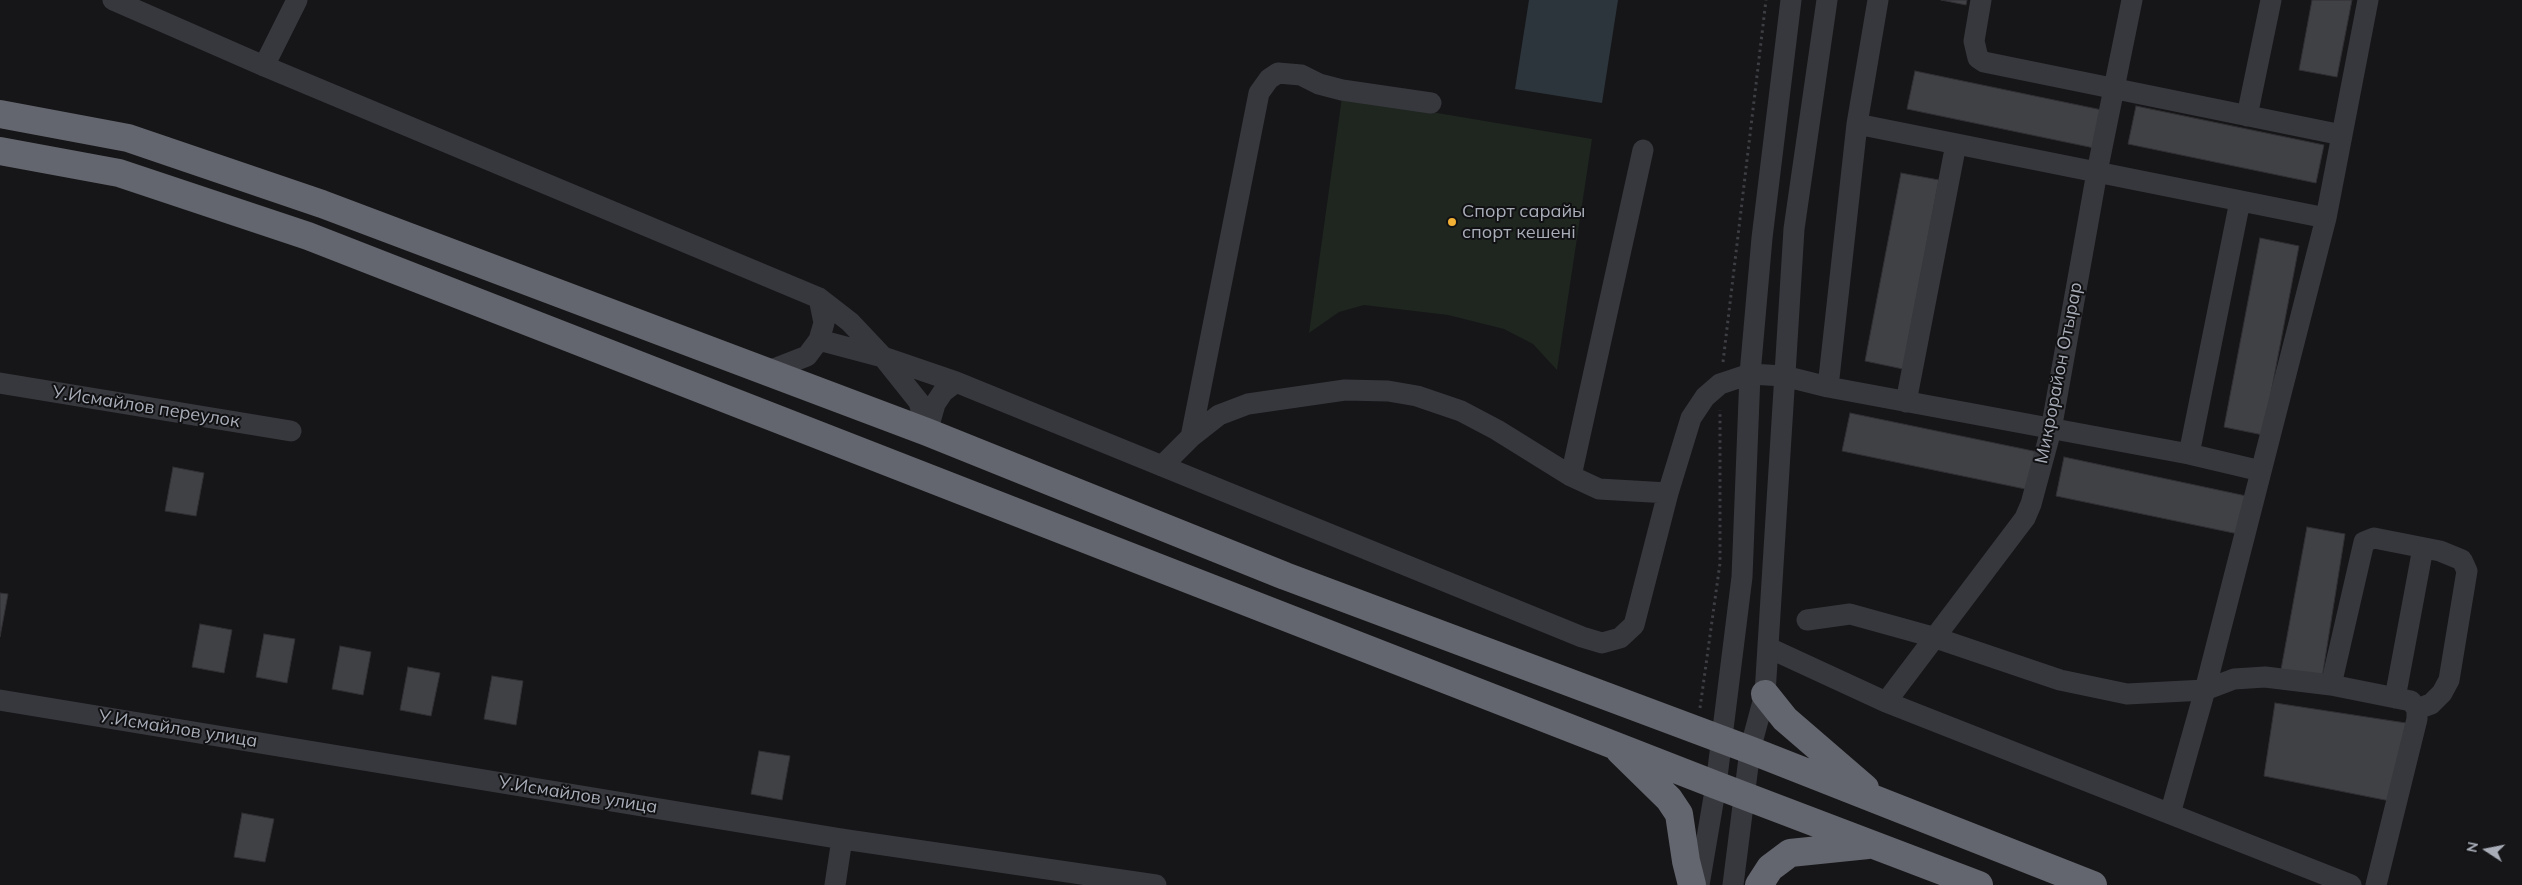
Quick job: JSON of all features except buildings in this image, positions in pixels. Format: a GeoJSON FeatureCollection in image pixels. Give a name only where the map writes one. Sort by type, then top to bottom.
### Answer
{"type":"FeatureCollection","features":[{"type":"Feature","properties":{"kind":"highway"},"geometry":{"type":"LineString","coordinates":[[0,114],[128,138],[322,204],[927,432],[1285,576],[1750,750],[2093,885]]}},
{"type":"Feature","properties":{"kind":"highway"},"geometry":{"type":"LineString","coordinates":[[0,151],[119,173],[308,236],[1272,610],[1716,785],[1745,794],[1979,885]]}},
{"type":"Feature","properties":{"kind":"highway"},"geometry":{"type":"LineString","coordinates":[[1272,610],[1285,576]]}},
{"type":"Feature","properties":{"kind":"highway"},"geometry":{"type":"LineString","coordinates":[[1765,694],[1785,719],[1883,803]]}},
{"type":"Feature","properties":{"kind":"highway"},"geometry":{"type":"LineString","coordinates":[[1610,742],[1669,799],[1679,814],[1686,862],[1692,885]]}},
{"type":"Feature","properties":{"kind":"highway"},"geometry":{"type":"LineString","coordinates":[[1760,885],[1770,868],[1790,853],[1875,845]]}},
{"type":"Feature","properties":{"kind":"street"},"geometry":{"type":"LineString","coordinates":[[113,0],[264,66],[819,298],[850,322],[883,357],[918,402],[927,432]]}},
{"type":"Feature","properties":{"kind":"street"},"geometry":{"type":"LineString","coordinates":[[264,66],[297,0]]}},
{"type":"Feature","properties":{"kind":"street"},"geometry":{"type":"LineString","coordinates":[[1698,885],[1716,785],[1742,576],[1750,374],[1762,238],[1792,0]]}},
{"type":"Feature","properties":{"kind":"street"},"geometry":{"type":"LineString","coordinates":[[1733,885],[1750,750],[1765,694],[1794,229],[1827,0]]}},
{"type":"Feature","properties":{"kind":"street"},"geometry":{"type":"LineString","coordinates":[[1828,387],[1857,124],[1878,0]]}},
{"type":"Feature","properties":{"kind":"street"},"geometry":{"type":"LineString","coordinates":[[1981,0],[1974,41],[1978,58],[1984,62],[2342,135]]}},
{"type":"Feature","properties":{"kind":"street","name":"Микрорайон Отырар"},"geometry":{"type":"LineString","coordinates":[[1886,702],[2024,518],[2036,488],[2050,430],[2097,172],[2132,0]]}},
{"type":"Feature","properties":{"kind":"street"},"geometry":{"type":"LineString","coordinates":[[2248,116],[2271,0]]}},
{"type":"Feature","properties":{"kind":"street"},"geometry":{"type":"LineString","coordinates":[[2170,814],[2205,690],[2326,218],[2368,0]]}},
{"type":"Feature","properties":{"kind":"street"},"geometry":{"type":"LineString","coordinates":[[1191,437],[1260,93],[1269,79],[1278,72],[1301,75],[1319,84],[1342,90],[1431,103]]}},
{"type":"Feature","properties":{"kind":"street"},"geometry":{"type":"LineString","coordinates":[[1857,124],[2326,218]]}},
{"type":"Feature","properties":{"kind":"street"},"geometry":{"type":"LineString","coordinates":[[1906,402],[1956,144]]}},
{"type":"Feature","properties":{"kind":"street"},"geometry":{"type":"LineString","coordinates":[[1571,476],[1643,150]]}},
{"type":"Feature","properties":{"kind":"street"},"geometry":{"type":"LineString","coordinates":[[2189,454],[2240,201]]}},
{"type":"Feature","properties":{"kind":"street"},"geometry":{"type":"LineString","coordinates":[[766,372],[807,356],[819,340],[824,323],[819,298]]}},
{"type":"Feature","properties":{"kind":"street"},"geometry":{"type":"LineString","coordinates":[[819,340],[883,357],[956,382],[1582,638],[1602,644],[1620,638],[1634,625],[1668,493],[1691,418],[1704,398],[1720,384],[1750,374],[1784,376],[1828,387],[2050,430],[2189,454],[2261,471]]}},
{"type":"Feature","properties":{"kind":"street"},"geometry":{"type":"LineString","coordinates":[[927,432],[935,404],[943,392],[956,382]]}},
{"type":"Feature","properties":{"kind":"street","name":"У.Исмайлов переулок"},"geometry":{"type":"LineString","coordinates":[[0,383],[291,431]]}},
{"type":"Feature","properties":{"kind":"street"},"geometry":{"type":"LineString","coordinates":[[1162,466],[1191,437],[1219,415],[1248,404],[1345,390],[1388,391],[1417,396],[1461,411],[1497,430],[1571,476],[1599,489],[1668,493]]}},
{"type":"Feature","properties":{"kind":"street"},"geometry":{"type":"LineString","coordinates":[[2331,685],[2364,542],[2374,538],[2423,548],[2462,560],[2467,571],[2449,680],[2442,693],[2431,704],[2417,709]]}},
{"type":"Feature","properties":{"kind":"street"},"geometry":{"type":"LineString","coordinates":[[2395,698],[2423,548]]}},
{"type":"Feature","properties":{"kind":"street"},"geometry":{"type":"LineString","coordinates":[[1807,620],[1850,614],[1933,637],[2060,680],[2127,694],[2205,690],[2234,679],[2265,678],[2331,685],[2411,701],[2417,709],[2416,719],[2376,885]]}},
{"type":"Feature","properties":{"kind":"street"},"geometry":{"type":"LineString","coordinates":[[1769,648],[1886,702],[2351,885]]}},
{"type":"Feature","properties":{"kind":"street","name":"У.Исмайлов улица"},"geometry":{"type":"LineString","coordinates":[[0,700],[842,838],[1156,885]]}},
{"type":"Feature","properties":{"kind":"street"},"geometry":{"type":"LineString","coordinates":[[835,885],[842,838]]}},
{"type":"Feature","properties":{"kind":"shaded area"},"geometry":{"type":"Polygon","coordinates":[[[1529,0],[1618,0],[1602,103],[1515,89],[1529,0]]]}},
{"type":"Feature","properties":{"kind":"shaded area","name":"Спорт сарайы спорт кешені"},"geometry":{"type":"Polygon","coordinates":[[[1342,97],[1592,139],[1557,370],[1533,344],[1504,329],[1448,315],[1364,305],[1339,312],[1309,333],[1342,97]]]}},
{"type":"Feature","properties":{"kind":"place","name":"Спорт сарайы спорт кешені"},"geometry":{"type":"Point","coordinates":[1452,222]}}]}
